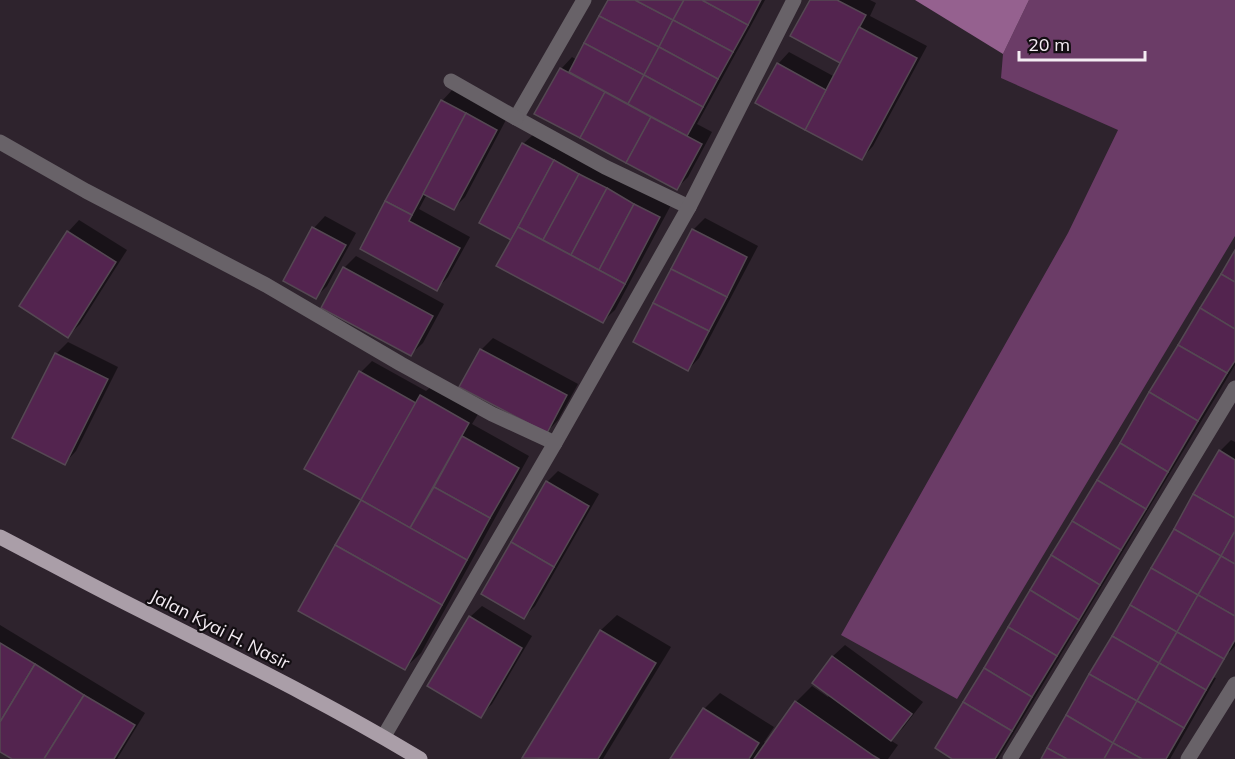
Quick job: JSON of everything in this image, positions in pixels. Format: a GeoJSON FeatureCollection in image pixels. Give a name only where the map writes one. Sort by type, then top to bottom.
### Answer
{"type":"FeatureCollection","features":[{"type":"Feature","properties":{"kind":"main road","name":"Jalan Kyai H. Nasir"},"geometry":{"type":"LineString","coordinates":[[0,537],[384,736],[420,759]]}},
{"type":"Feature","properties":{"kind":"street"},"geometry":{"type":"LineString","coordinates":[[516,118],[584,0]]}},
{"type":"Feature","properties":{"kind":"street"},"geometry":{"type":"LineString","coordinates":[[384,736],[689,207],[794,0]]}},
{"type":"Feature","properties":{"kind":"street"},"geometry":{"type":"LineString","coordinates":[[451,81],[605,166],[689,207]]}},
{"type":"Feature","properties":{"kind":"street"},"geometry":{"type":"LineString","coordinates":[[0,142],[86,191],[266,285],[400,364],[492,414],[555,443]]}},
{"type":"Feature","properties":{"kind":"street"},"geometry":{"type":"LineString","coordinates":[[1010,759],[1235,388]]}},
{"type":"Feature","properties":{"kind":"street"},"geometry":{"type":"LineString","coordinates":[[1188,759],[1235,684]]}},
{"type":"Feature","properties":{"kind":"shaded area"},"geometry":{"type":"Polygon","coordinates":[[[915,0],[1029,0],[1003,54],[915,0]]]}},
{"type":"Feature","properties":{"kind":"shaded area"},"geometry":{"type":"Polygon","coordinates":[[[1029,0],[1235,0],[1235,236],[957,699],[841,635],[1068,233],[1118,130],[1001,78],[1003,54],[1029,0]]]}},
{"type":"Feature","properties":{"kind":"building"},"geometry":{"type":"Polygon","coordinates":[[[608,0],[635,0],[673,20],[659,47],[599,16],[608,0]]]}},
{"type":"Feature","properties":{"kind":"building"},"geometry":{"type":"Polygon","coordinates":[[[635,0],[684,0],[673,20],[635,0]]]}},
{"type":"Feature","properties":{"kind":"building"},"geometry":{"type":"Polygon","coordinates":[[[684,0],[702,0],[748,25],[733,52],[673,20],[684,0]]]}},
{"type":"Feature","properties":{"kind":"building"},"geometry":{"type":"Polygon","coordinates":[[[702,0],[761,0],[748,25],[702,0]]]}},
{"type":"Feature","properties":{"kind":"building"},"geometry":{"type":"Polygon","coordinates":[[[810,0],[837,0],[866,15],[840,63],[790,36],[810,0]]]}},
{"type":"Feature","properties":{"kind":"building"},"geometry":{"type":"Polygon","coordinates":[[[599,16],[659,47],[644,75],[584,43],[599,16]]]}},
{"type":"Feature","properties":{"kind":"building"},"geometry":{"type":"Polygon","coordinates":[[[673,20],[733,52],[718,79],[659,47],[673,20]]]}},
{"type":"Feature","properties":{"kind":"building"},"geometry":{"type":"Polygon","coordinates":[[[859,27],[917,58],[862,160],[805,130],[859,27]]]}},
{"type":"Feature","properties":{"kind":"building"},"geometry":{"type":"Polygon","coordinates":[[[584,43],[644,75],[628,104],[569,72],[584,43]]]}},
{"type":"Feature","properties":{"kind":"building"},"geometry":{"type":"Polygon","coordinates":[[[659,47],[718,79],[703,107],[644,75],[659,47]]]}},
{"type":"Feature","properties":{"kind":"building"},"geometry":{"type":"Polygon","coordinates":[[[777,63],[826,90],[805,130],[755,103],[777,63]]]}},
{"type":"Feature","properties":{"kind":"building"},"geometry":{"type":"Polygon","coordinates":[[[560,68],[605,92],[580,138],[534,114],[560,68]]]}},
{"type":"Feature","properties":{"kind":"building"},"geometry":{"type":"Polygon","coordinates":[[[644,75],[703,107],[687,136],[628,104],[644,75]]]}},
{"type":"Feature","properties":{"kind":"building"},"geometry":{"type":"Polygon","coordinates":[[[605,92],[651,117],[626,163],[580,138],[605,92]]]}},
{"type":"Feature","properties":{"kind":"building"},"geometry":{"type":"Polygon","coordinates":[[[441,100],[466,113],[412,215],[385,201],[441,100]]]}},
{"type":"Feature","properties":{"kind":"building"},"geometry":{"type":"Polygon","coordinates":[[[466,113],[497,130],[454,210],[423,194],[466,113]]]}},
{"type":"Feature","properties":{"kind":"building"},"geometry":{"type":"Polygon","coordinates":[[[651,117],[702,144],[677,190],[626,163],[651,117]]]}},
{"type":"Feature","properties":{"kind":"building"},"geometry":{"type":"Polygon","coordinates":[[[522,143],[554,160],[511,240],[479,223],[522,143]]]}},
{"type":"Feature","properties":{"kind":"building"},"geometry":{"type":"Polygon","coordinates":[[[554,160],[579,174],[543,240],[518,227],[554,160]]]}},
{"type":"Feature","properties":{"kind":"building"},"geometry":{"type":"Polygon","coordinates":[[[579,174],[607,188],[571,255],[543,240],[579,174]]]}},
{"type":"Feature","properties":{"kind":"building"},"geometry":{"type":"Polygon","coordinates":[[[607,188],[634,204],[599,270],[571,255],[607,188]]]}},
{"type":"Feature","properties":{"kind":"building"},"geometry":{"type":"Polygon","coordinates":[[[385,201],[412,215],[409,221],[460,248],[437,291],[360,249],[385,201]]]}},
{"type":"Feature","properties":{"kind":"building"},"geometry":{"type":"Polygon","coordinates":[[[634,204],[660,217],[625,284],[599,270],[634,204]]]}},
{"type":"Feature","properties":{"kind":"building"},"geometry":{"type":"Polygon","coordinates":[[[312,227],[346,245],[316,299],[283,281],[312,227]]]}},
{"type":"Feature","properties":{"kind":"building"},"geometry":{"type":"Polygon","coordinates":[[[518,227],[625,284],[603,323],[496,266],[518,227]]]}},
{"type":"Feature","properties":{"kind":"building"},"geometry":{"type":"Polygon","coordinates":[[[692,229],[747,257],[727,297],[671,269],[692,229]]]}},
{"type":"Feature","properties":{"kind":"building"},"geometry":{"type":"Polygon","coordinates":[[[67,231],[116,262],[68,338],[19,306],[67,231]]]}},
{"type":"Feature","properties":{"kind":"building"},"geometry":{"type":"Polygon","coordinates":[[[1235,250],[1235,282],[1221,274],[1235,250]]]}},
{"type":"Feature","properties":{"kind":"building"},"geometry":{"type":"Polygon","coordinates":[[[343,267],[433,316],[411,356],[321,308],[343,267]]]}},
{"type":"Feature","properties":{"kind":"building"},"geometry":{"type":"Polygon","coordinates":[[[671,269],[727,297],[709,331],[653,303],[671,269]]]}},
{"type":"Feature","properties":{"kind":"building"},"geometry":{"type":"Polygon","coordinates":[[[1221,274],[1235,282],[1235,329],[1200,308],[1221,274]]]}},
{"type":"Feature","properties":{"kind":"building"},"geometry":{"type":"Polygon","coordinates":[[[653,303],[709,331],[688,371],[633,342],[653,303]]]}},
{"type":"Feature","properties":{"kind":"building"},"geometry":{"type":"Polygon","coordinates":[[[1200,308],[1235,329],[1235,361],[1227,373],[1178,345],[1200,308]]]}},
{"type":"Feature","properties":{"kind":"building"},"geometry":{"type":"Polygon","coordinates":[[[1178,345],[1227,373],[1198,421],[1149,392],[1178,345]]]}},
{"type":"Feature","properties":{"kind":"building"},"geometry":{"type":"Polygon","coordinates":[[[480,349],[567,395],[547,433],[459,387],[480,349]]]}},
{"type":"Feature","properties":{"kind":"building"},"geometry":{"type":"Polygon","coordinates":[[[55,353],[108,379],[65,465],[12,438],[55,353]]]}},
{"type":"Feature","properties":{"kind":"building"},"geometry":{"type":"Polygon","coordinates":[[[359,371],[416,403],[361,500],[304,469],[359,371]]]}},
{"type":"Feature","properties":{"kind":"building"},"geometry":{"type":"Polygon","coordinates":[[[1149,392],[1198,421],[1168,472],[1120,443],[1149,392]]]}},
{"type":"Feature","properties":{"kind":"building"},"geometry":{"type":"Polygon","coordinates":[[[420,395],[469,423],[410,528],[361,500],[420,395]]]}},
{"type":"Feature","properties":{"kind":"building"},"geometry":{"type":"Polygon","coordinates":[[[462,436],[519,468],[490,518],[434,487],[462,436]]]}},
{"type":"Feature","properties":{"kind":"building"},"geometry":{"type":"Polygon","coordinates":[[[1120,443],[1168,472],[1146,509],[1097,480],[1120,443]]]}},
{"type":"Feature","properties":{"kind":"building"},"geometry":{"type":"Polygon","coordinates":[[[1219,450],[1235,460],[1235,518],[1193,494],[1219,450]]]}},
{"type":"Feature","properties":{"kind":"building"},"geometry":{"type":"Polygon","coordinates":[[[1097,480],[1146,509],[1121,550],[1072,521],[1097,480]]]}},
{"type":"Feature","properties":{"kind":"building"},"geometry":{"type":"Polygon","coordinates":[[[546,481],[589,506],[554,567],[511,542],[546,481]]]}},
{"type":"Feature","properties":{"kind":"building"},"geometry":{"type":"Polygon","coordinates":[[[434,487],[490,518],[467,560],[410,528],[434,487]]]}},
{"type":"Feature","properties":{"kind":"building"},"geometry":{"type":"Polygon","coordinates":[[[1193,494],[1235,518],[1235,531],[1221,556],[1174,529],[1193,494]]]}},
{"type":"Feature","properties":{"kind":"building"},"geometry":{"type":"Polygon","coordinates":[[[361,500],[467,560],[442,605],[335,545],[361,500]]]}},
{"type":"Feature","properties":{"kind":"building"},"geometry":{"type":"Polygon","coordinates":[[[1072,521],[1121,550],[1100,585],[1051,555],[1072,521]]]}},
{"type":"Feature","properties":{"kind":"building"},"geometry":{"type":"Polygon","coordinates":[[[1174,529],[1221,556],[1198,595],[1151,568],[1174,529]]]}},
{"type":"Feature","properties":{"kind":"building"},"geometry":{"type":"Polygon","coordinates":[[[1235,531],[1235,564],[1221,556],[1235,531]]]}},
{"type":"Feature","properties":{"kind":"building"},"geometry":{"type":"Polygon","coordinates":[[[511,542],[554,567],[524,619],[481,594],[511,542]]]}},
{"type":"Feature","properties":{"kind":"building"},"geometry":{"type":"Polygon","coordinates":[[[335,545],[442,605],[405,670],[298,611],[335,545]]]}},
{"type":"Feature","properties":{"kind":"building"},"geometry":{"type":"Polygon","coordinates":[[[1051,555],[1100,585],[1079,620],[1030,590],[1051,555]]]}},
{"type":"Feature","properties":{"kind":"building"},"geometry":{"type":"Polygon","coordinates":[[[1221,556],[1235,564],[1235,616],[1198,595],[1221,556]]]}},
{"type":"Feature","properties":{"kind":"building"},"geometry":{"type":"Polygon","coordinates":[[[1151,568],[1198,595],[1177,632],[1130,605],[1151,568]]]}},
{"type":"Feature","properties":{"kind":"building"},"geometry":{"type":"Polygon","coordinates":[[[1030,590],[1079,620],[1057,656],[1008,627],[1030,590]]]}},
{"type":"Feature","properties":{"kind":"building"},"geometry":{"type":"Polygon","coordinates":[[[1198,595],[1235,616],[1235,640],[1224,659],[1177,632],[1198,595]]]}},
{"type":"Feature","properties":{"kind":"building"},"geometry":{"type":"Polygon","coordinates":[[[1130,605],[1177,632],[1159,663],[1112,636],[1130,605]]]}},
{"type":"Feature","properties":{"kind":"building"},"geometry":{"type":"Polygon","coordinates":[[[469,616],[522,648],[481,718],[427,686],[469,616]]]}},
{"type":"Feature","properties":{"kind":"building"},"geometry":{"type":"Polygon","coordinates":[[[1008,627],[1057,656],[1032,697],[984,668],[1008,627]]]}},
{"type":"Feature","properties":{"kind":"building"},"geometry":{"type":"Polygon","coordinates":[[[600,630],[656,663],[598,759],[522,758],[600,630]]]}},
{"type":"Feature","properties":{"kind":"building"},"geometry":{"type":"Polygon","coordinates":[[[1177,632],[1224,659],[1206,690],[1159,663],[1177,632]]]}},
{"type":"Feature","properties":{"kind":"building"},"geometry":{"type":"Polygon","coordinates":[[[1112,636],[1159,663],[1137,701],[1089,674],[1112,636]]]}},
{"type":"Feature","properties":{"kind":"building"},"geometry":{"type":"Polygon","coordinates":[[[0,643],[35,664],[0,722],[0,643]]]}},
{"type":"Feature","properties":{"kind":"building"},"geometry":{"type":"Polygon","coordinates":[[[832,656],[912,714],[891,741],[812,683],[832,656]]]}},
{"type":"Feature","properties":{"kind":"building"},"geometry":{"type":"Polygon","coordinates":[[[1159,663],[1206,690],[1184,728],[1137,701],[1159,663]]]}},
{"type":"Feature","properties":{"kind":"building"},"geometry":{"type":"Polygon","coordinates":[[[35,664],[84,695],[44,759],[12,759],[0,752],[0,722],[35,664]]]}},
{"type":"Feature","properties":{"kind":"building"},"geometry":{"type":"Polygon","coordinates":[[[984,668],[1032,697],[1012,731],[963,702],[984,668]]]}},
{"type":"Feature","properties":{"kind":"building"},"geometry":{"type":"Polygon","coordinates":[[[1089,674],[1137,701],[1113,743],[1066,715],[1089,674]]]}},
{"type":"Feature","properties":{"kind":"building"},"geometry":{"type":"Polygon","coordinates":[[[84,695],[135,725],[114,759],[44,759],[84,695]]]}},
{"type":"Feature","properties":{"kind":"building"},"geometry":{"type":"Polygon","coordinates":[[[795,701],[874,756],[879,759],[754,759],[795,701]]]}},
{"type":"Feature","properties":{"kind":"building"},"geometry":{"type":"Polygon","coordinates":[[[1137,701],[1184,728],[1166,759],[1142,759],[1113,743],[1137,701]]]}},
{"type":"Feature","properties":{"kind":"building"},"geometry":{"type":"Polygon","coordinates":[[[963,702],[1012,731],[995,759],[952,759],[935,748],[963,702]]]}},
{"type":"Feature","properties":{"kind":"building"},"geometry":{"type":"Polygon","coordinates":[[[703,708],[759,743],[749,759],[670,759],[703,708]]]}},
{"type":"Feature","properties":{"kind":"building"},"geometry":{"type":"Polygon","coordinates":[[[1066,715],[1113,743],[1104,759],[1067,759],[1047,748],[1066,715]]]}},
{"type":"Feature","properties":{"kind":"building"},"geometry":{"type":"Polygon","coordinates":[[[1113,743],[1142,759],[1104,759],[1113,743]]]}},
{"type":"Feature","properties":{"kind":"building"},"geometry":{"type":"Polygon","coordinates":[[[1047,748],[1067,759],[1041,759],[1047,748]]]}}]}
